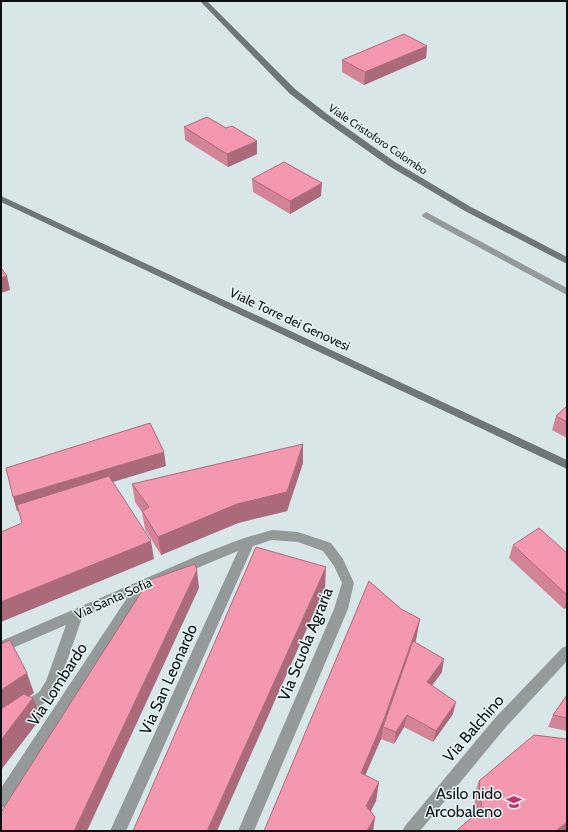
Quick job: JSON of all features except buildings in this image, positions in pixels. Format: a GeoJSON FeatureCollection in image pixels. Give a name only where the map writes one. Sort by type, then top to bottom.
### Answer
{"type":"FeatureCollection","features":[{"type":"Feature","properties":{"kind":"main road","name":"Viale Cristoforo Colombo"},"geometry":{"type":"LineString","coordinates":[[203,1],[292,91],[324,116],[392,164],[468,209],[567,261]]}},
{"type":"Feature","properties":{"kind":"main road","name":"Viale Torre dei Genovesi"},"geometry":{"type":"LineString","coordinates":[[1,199],[567,465]]}},
{"type":"Feature","properties":{"kind":"street"},"geometry":{"type":"LineString","coordinates":[[426,215],[567,292]]}},
{"type":"Feature","properties":{"kind":"street","name":"Via Scuola Agraria"},"geometry":{"type":"LineString","coordinates":[[246,831],[341,609],[348,583],[339,563],[327,548],[298,537],[272,535],[248,542]]}},
{"type":"Feature","properties":{"kind":"street","name":"Via Santa Sofia"},"geometry":{"type":"LineString","coordinates":[[1,647],[248,542]]}},
{"type":"Feature","properties":{"kind":"street","name":"Via San Leonardo"},"geometry":{"type":"LineString","coordinates":[[118,831],[248,542]]}},
{"type":"Feature","properties":{"kind":"street","name":"Via Lombardo"},"geometry":{"type":"LineString","coordinates":[[1,801],[142,586]]}},
{"type":"Feature","properties":{"kind":"street"},"geometry":{"type":"LineString","coordinates":[[1,724],[44,696],[52,684],[76,614]]}},
{"type":"Feature","properties":{"kind":"street","name":"Via Balchino"},"geometry":{"type":"LineString","coordinates":[[410,831],[500,723],[567,652]]}},
{"type":"Feature","properties":{"kind":"place","name":"Asilo nido Arcobaleno"},"geometry":{"type":"Point","coordinates":[514,802]}}]}
